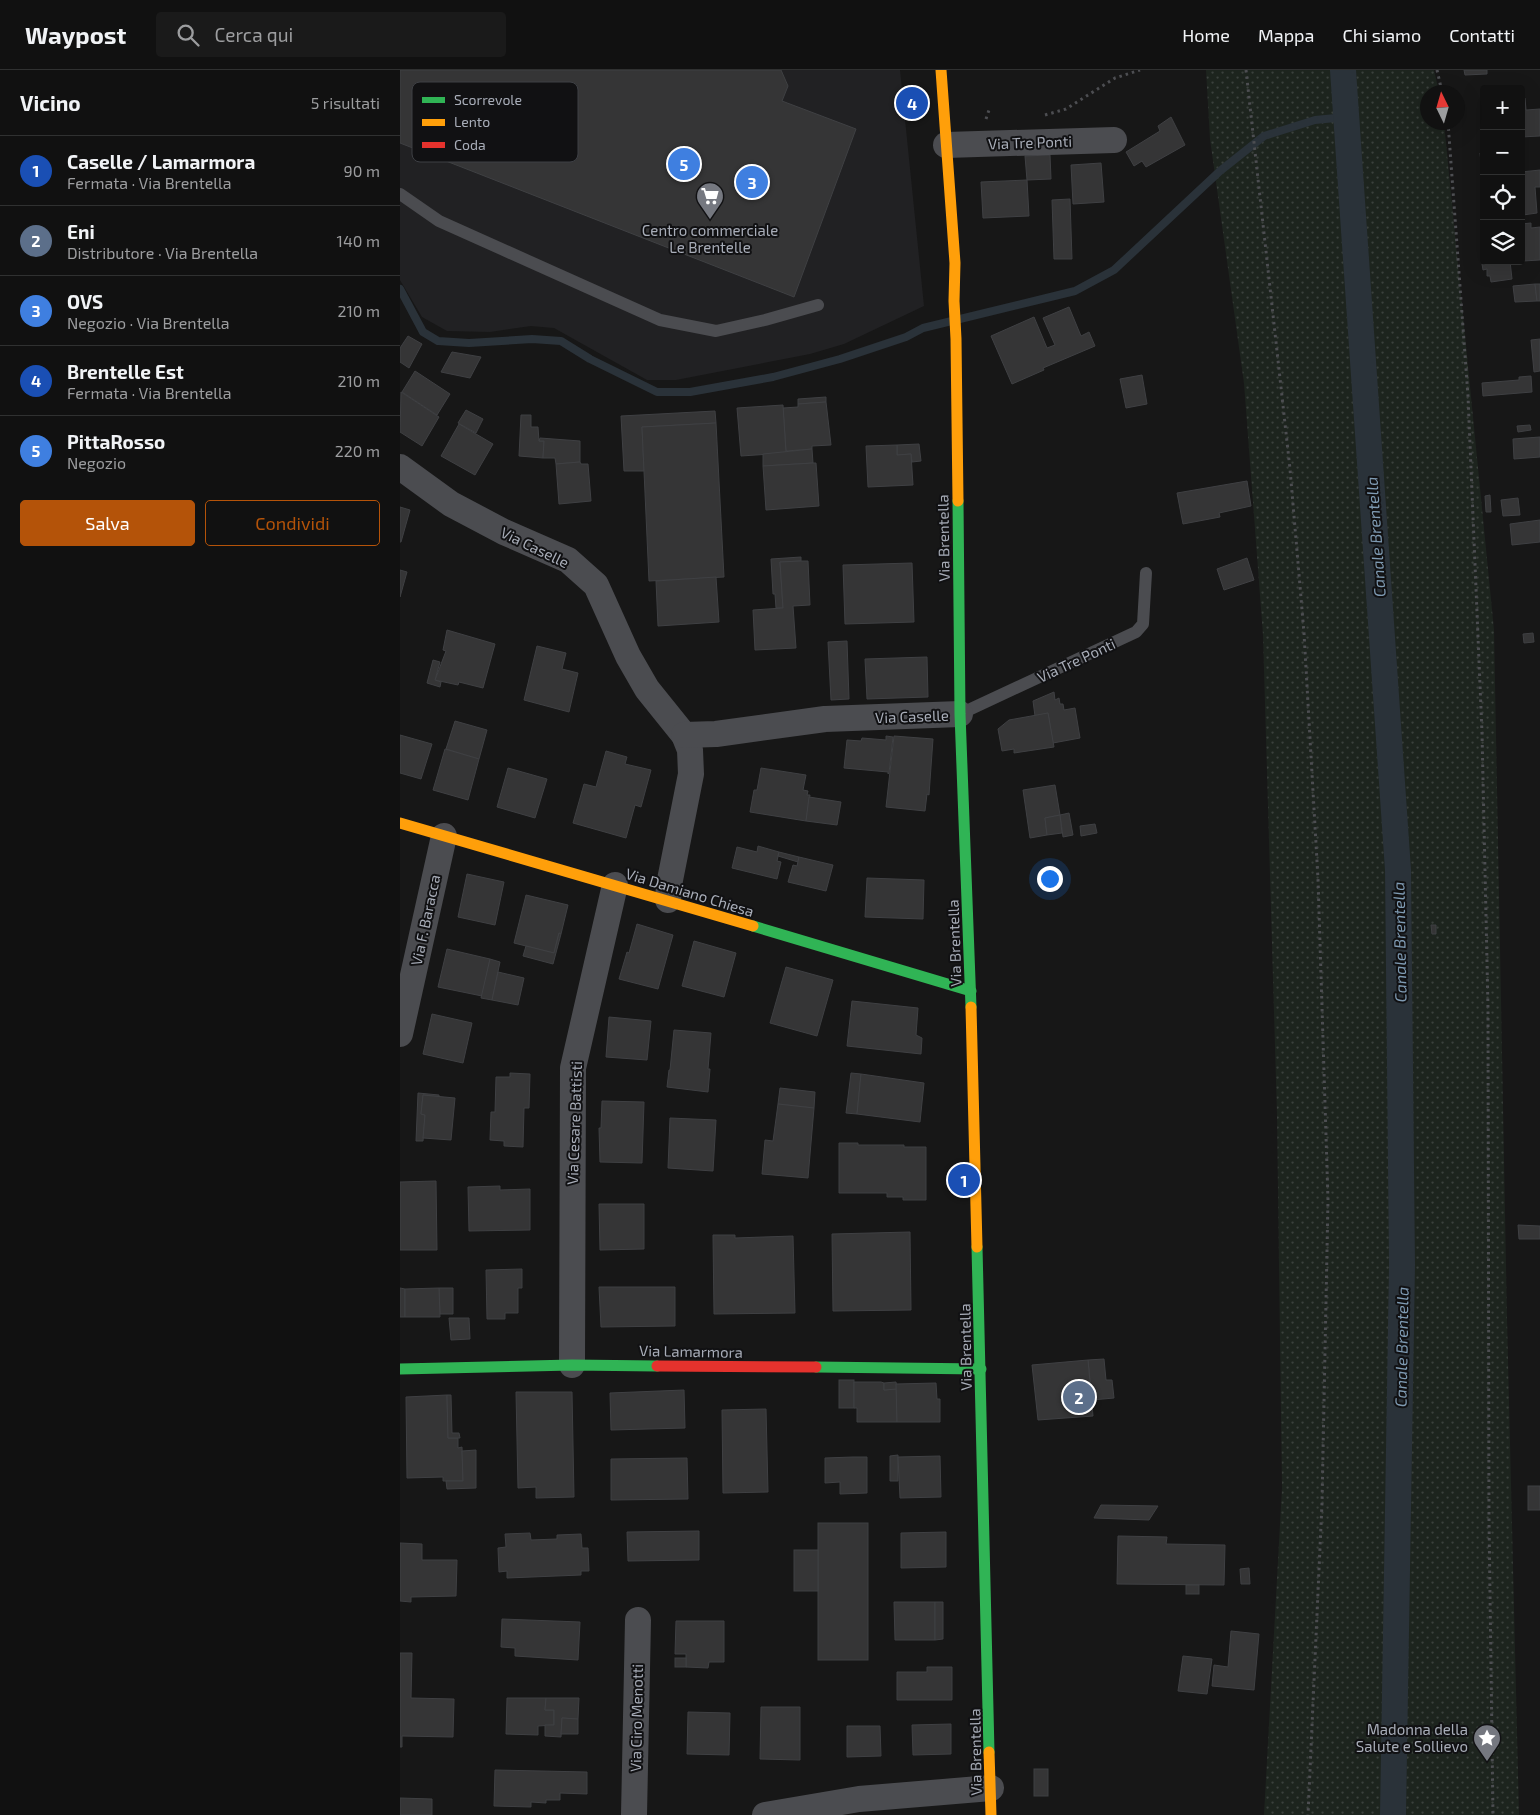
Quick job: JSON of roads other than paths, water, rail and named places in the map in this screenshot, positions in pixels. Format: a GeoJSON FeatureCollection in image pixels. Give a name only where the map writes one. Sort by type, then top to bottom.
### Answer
{"type":"FeatureCollection","features":[{"type":"Feature","properties":{"kind":"main road","name":"Via Brentella"},"geometry":{"type":"LineString","coordinates":[[941,70],[955,264],[960,714],[971,991],[991,1815]]}},
{"type":"Feature","properties":{"kind":"main road","name":"Via Damiano Chiesa"},"geometry":{"type":"LineString","coordinates":[[400,823],[668,900],[971,991]]}},
{"type":"Feature","properties":{"kind":"main road","name":"Via Lamarmora"},"geometry":{"type":"LineString","coordinates":[[400,1369],[572,1365],[981,1369]]}},
{"type":"Feature","properties":{"kind":"street","name":"Via Tre Ponti"},"geometry":{"type":"LineString","coordinates":[[946,144],[1114,140]]}},
{"type":"Feature","properties":{"kind":"street","name":"Via Caselle"},"geometry":{"type":"LineString","coordinates":[[400,467],[451,504],[504,532],[568,560],[596,585],[628,656],[647,689],[684,735],[690,750],[691,774],[669,885],[668,900]]}},
{"type":"Feature","properties":{"kind":"street","name":"Via Caselle"},"geometry":{"type":"LineString","coordinates":[[684,735],[716,734],[825,719],[960,714]]}},
{"type":"Feature","properties":{"kind":"street","name":"Via F. Baracca"},"geometry":{"type":"LineString","coordinates":[[400,1034],[444,836]]}},
{"type":"Feature","properties":{"kind":"street","name":"Via Cesare Battisti"},"geometry":{"type":"LineString","coordinates":[[572,1365],[573,1068],[615,885]]}},
{"type":"Feature","properties":{"kind":"street","name":"Via Ciro Menotti"},"geometry":{"type":"LineString","coordinates":[[634,1815],[638,1620]]}},
{"type":"Feature","properties":{"kind":"street"},"geometry":{"type":"LineString","coordinates":[[765,1815],[859,1798],[991,1788]]}},
{"type":"Feature","properties":{"kind":"lane"},"geometry":{"type":"LineString","coordinates":[[400,194],[439,221],[660,320],[716,331],[818,305]]}},
{"type":"Feature","properties":{"kind":"lane","name":"Via Tre Ponti"},"geometry":{"type":"LineString","coordinates":[[960,714],[1136,632],[1142,624],[1146,573]]}},
{"type":"Feature","properties":{"kind":"waterway","name":"Canale Brentella"},"geometry":{"type":"LineString","coordinates":[[1343,70],[1398,870],[1402,1265],[1393,1815]]}},
{"type":"Feature","properties":{"kind":"waterway"},"geometry":{"type":"LineString","coordinates":[[400,289],[423,332],[438,341],[469,343],[532,339],[561,341],[590,359],[657,392],[690,392],[773,377],[840,359],[906,337],[923,328],[1075,291],[1114,270],[1220,171],[1264,136],[1315,120],[1346,117]]}},
{"type":"Feature","properties":{"kind":"place","name":"Brentelle Est"},"geometry":{"type":"Point","coordinates":[912,103]}},
{"type":"Feature","properties":{"kind":"place","name":"PittaRosso"},"geometry":{"type":"Point","coordinates":[684,164]}},
{"type":"Feature","properties":{"kind":"place","name":"OVS"},"geometry":{"type":"Point","coordinates":[752,182]}},
{"type":"Feature","properties":{"kind":"place","name":"Centro commerciale Le Brentelle"},"geometry":{"type":"Point","coordinates":[710,220]}},
{"type":"Feature","properties":{"kind":"place","name":"Caselle / Lamarmora"},"geometry":{"type":"Point","coordinates":[964,1180]}},
{"type":"Feature","properties":{"kind":"place","name":"Eni"},"geometry":{"type":"Point","coordinates":[1079,1397]}},
{"type":"Feature","properties":{"kind":"place","name":"Madonna della Salute e Sollievo"},"geometry":{"type":"Point","coordinates":[1487,1762]}}]}
